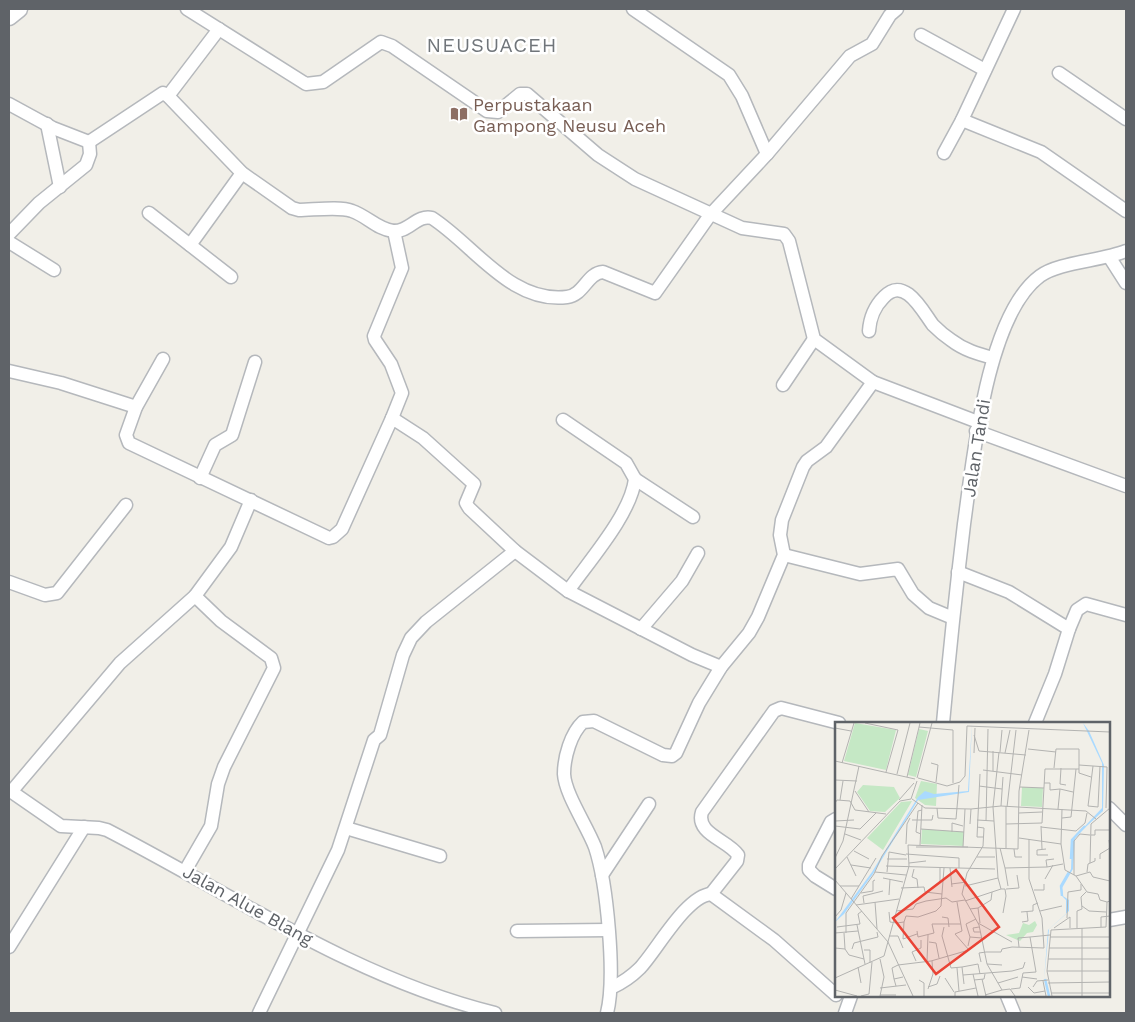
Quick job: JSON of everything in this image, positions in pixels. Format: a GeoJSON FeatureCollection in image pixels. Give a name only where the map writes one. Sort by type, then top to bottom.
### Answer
{"type":"FeatureCollection","features":[{"type":"Feature","properties":{"kind":"street"},"geometry":{"type":"LineString","coordinates":[[9,17],[19,9]]}},
{"type":"Feature","properties":{"kind":"street"},"geometry":{"type":"LineString","coordinates":[[187,9],[306,84],[322,82],[381,42],[392,46],[487,111],[498,112],[520,94],[526,94],[615,167],[635,179],[742,228],[780,233],[787,238],[814,339],[874,382],[1126,486]]}},
{"type":"Feature","properties":{"kind":"street"},"geometry":{"type":"LineString","coordinates":[[633,9],[729,75],[742,96],[766,154]]}},
{"type":"Feature","properties":{"kind":"street"},"geometry":{"type":"LineString","coordinates":[[89,142],[163,93],[242,173],[292,208],[298,210],[349,210],[383,229],[400,232],[423,218],[432,218],[508,279],[531,293],[542,296],[570,297],[580,292],[596,273],[603,272],[654,293],[710,214],[766,154],[850,56],[872,44],[890,15],[897,9]]}},
{"type":"Feature","properties":{"kind":"street"},"geometry":{"type":"LineString","coordinates":[[944,153],[962,120],[1014,9]]}},
{"type":"Feature","properties":{"kind":"street"},"geometry":{"type":"LineString","coordinates":[[168,96],[219,29]]}},
{"type":"Feature","properties":{"kind":"street"},"geometry":{"type":"LineString","coordinates":[[921,35],[985,70]]}},
{"type":"Feature","properties":{"kind":"street"},"geometry":{"type":"LineString","coordinates":[[1059,73],[1126,119]]}},
{"type":"Feature","properties":{"kind":"street"},"geometry":{"type":"LineString","coordinates":[[9,104],[47,124],[89,142]]}},
{"type":"Feature","properties":{"kind":"street"},"geometry":{"type":"LineString","coordinates":[[962,120],[1041,152],[1126,211]]}},
{"type":"Feature","properties":{"kind":"street"},"geometry":{"type":"LineString","coordinates":[[47,124],[60,187]]}},
{"type":"Feature","properties":{"kind":"street"},"geometry":{"type":"LineString","coordinates":[[9,234],[39,203],[86,165],[90,154],[89,142]]}},
{"type":"Feature","properties":{"kind":"street"},"geometry":{"type":"LineString","coordinates":[[190,245],[242,173]]}},
{"type":"Feature","properties":{"kind":"street"},"geometry":{"type":"LineString","coordinates":[[149,213],[231,277]]}},
{"type":"Feature","properties":{"kind":"street"},"geometry":{"type":"LineString","coordinates":[[163,359],[136,407],[126,435],[127,441],[200,478],[252,500],[329,538],[338,535],[402,393],[391,364],[374,336],[402,268],[394,231]]}},
{"type":"Feature","properties":{"kind":"street"},"geometry":{"type":"LineString","coordinates":[[9,242],[54,270]]}},
{"type":"Feature","properties":{"kind":"street","name":"Jalan Tandi"},"geometry":{"type":"LineString","coordinates":[[943,722],[958,572],[977,426],[994,358],[1014,310],[1031,284],[1040,276],[1056,268],[1110,258],[1126,251]]}},
{"type":"Feature","properties":{"kind":"street"},"geometry":{"type":"LineString","coordinates":[[1110,258],[1126,283]]}},
{"type":"Feature","properties":{"kind":"street"},"geometry":{"type":"LineString","coordinates":[[869,331],[870,317],[876,307],[888,293],[897,291],[906,293],[918,302],[933,324],[951,340],[976,354],[994,358]]}},
{"type":"Feature","properties":{"kind":"street"},"geometry":{"type":"LineString","coordinates":[[783,385],[814,339]]}},
{"type":"Feature","properties":{"kind":"street"},"geometry":{"type":"LineString","coordinates":[[200,478],[215,445],[232,435],[255,362]]}},
{"type":"Feature","properties":{"kind":"street"},"geometry":{"type":"LineString","coordinates":[[9,371],[61,383],[136,407]]}},
{"type":"Feature","properties":{"kind":"street"},"geometry":{"type":"LineString","coordinates":[[607,1013],[611,988],[608,930],[602,875],[595,849],[583,818],[566,787],[566,760],[574,734],[583,722],[594,720],[662,755],[672,756],[699,703],[721,667],[749,633],[758,617],[784,555],[780,535],[782,520],[803,467],[807,461],[826,447],[874,382]]}},
{"type":"Feature","properties":{"kind":"street"},"geometry":{"type":"LineString","coordinates":[[392,418],[423,438],[474,484],[466,503],[469,508],[515,551],[568,591],[641,629],[721,667]]}},
{"type":"Feature","properties":{"kind":"street"},"geometry":{"type":"LineString","coordinates":[[562,420],[626,463],[635,479],[692,518]]}},
{"type":"Feature","properties":{"kind":"street"},"geometry":{"type":"LineString","coordinates":[[568,591],[624,511],[634,488],[635,479]]}},
{"type":"Feature","properties":{"kind":"street"},"geometry":{"type":"LineString","coordinates":[[10,791],[120,662],[195,596],[231,547],[252,500]]}},
{"type":"Feature","properties":{"kind":"street"},"geometry":{"type":"LineString","coordinates":[[9,582],[45,595],[57,593],[126,505]]}},
{"type":"Feature","properties":{"kind":"street"},"geometry":{"type":"LineString","coordinates":[[259,1013],[338,850],[374,740],[380,735],[403,656],[411,638],[426,622],[515,551]]}},
{"type":"Feature","properties":{"kind":"street"},"geometry":{"type":"LineString","coordinates":[[641,629],[682,581],[698,553]]}},
{"type":"Feature","properties":{"kind":"street"},"geometry":{"type":"LineString","coordinates":[[784,555],[860,574],[898,569],[913,594],[929,608],[954,618]]}},
{"type":"Feature","properties":{"kind":"street"},"geometry":{"type":"LineString","coordinates":[[958,572],[1002,588],[1069,629]]}},
{"type":"Feature","properties":{"kind":"street"},"geometry":{"type":"LineString","coordinates":[[186,870],[211,826],[218,784],[224,767],[274,668],[271,658],[221,622],[195,596]]}},
{"type":"Feature","properties":{"kind":"street"},"geometry":{"type":"LineString","coordinates":[[1035,722],[1055,674],[1077,610],[1086,604],[1126,615]]}},
{"type":"Feature","properties":{"kind":"street"},"geometry":{"type":"LineString","coordinates":[[611,988],[626,980],[640,968],[683,913],[698,899],[711,894],[737,861],[738,855],[704,828],[700,818],[702,812],[774,712],[781,708],[835,722]]}},
{"type":"Feature","properties":{"kind":"street","name":"Jalan Alue Blang"},"geometry":{"type":"LineString","coordinates":[[10,791],[61,826],[107,830],[186,870],[297,934],[374,970],[468,1007],[495,1013]]}},
{"type":"Feature","properties":{"kind":"street"},"geometry":{"type":"LineString","coordinates":[[602,875],[649,804]]}},
{"type":"Feature","properties":{"kind":"street"},"geometry":{"type":"LineString","coordinates":[[1110,809],[1126,825]]}},
{"type":"Feature","properties":{"kind":"street"},"geometry":{"type":"LineString","coordinates":[[835,820],[831,822],[809,865],[809,870],[815,876],[835,889]]}},
{"type":"Feature","properties":{"kind":"street"},"geometry":{"type":"LineString","coordinates":[[9,947],[84,827]]}},
{"type":"Feature","properties":{"kind":"street"},"geometry":{"type":"LineString","coordinates":[[346,828],[440,856]]}},
{"type":"Feature","properties":{"kind":"street"},"geometry":{"type":"LineString","coordinates":[[711,894],[774,940],[835,992]]}},
{"type":"Feature","properties":{"kind":"street"},"geometry":{"type":"LineString","coordinates":[[1110,920],[1126,917]]}},
{"type":"Feature","properties":{"kind":"street"},"geometry":{"type":"LineString","coordinates":[[517,931],[608,930]]}},
{"type":"Feature","properties":{"kind":"street"},"geometry":{"type":"LineString","coordinates":[[1007,997],[1014,1013]]}},
{"type":"Feature","properties":{"kind":"place","name":"Perpustakaan Gampong Neusu Aceh"},"geometry":{"type":"Point","coordinates":[459,114]}},
{"type":"Feature","properties":{"kind":"district","name":"NEUSUACEH"},"geometry":{"type":"Point","coordinates":[492,45]}}]}
